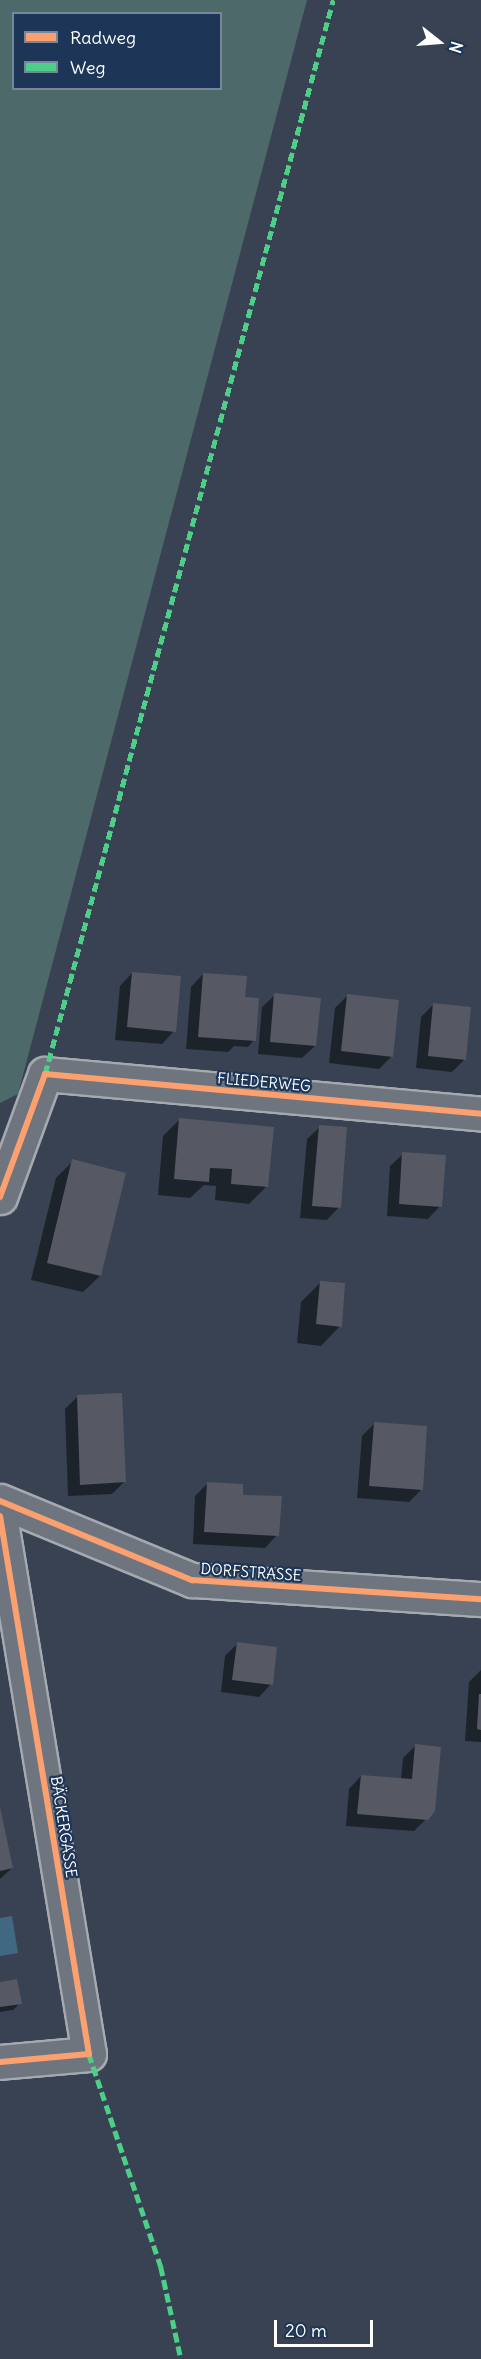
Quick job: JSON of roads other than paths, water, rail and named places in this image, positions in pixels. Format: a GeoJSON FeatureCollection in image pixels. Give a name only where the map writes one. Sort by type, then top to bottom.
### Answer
{"type":"FeatureCollection","features":[{"type":"Feature","properties":{"kind":"street","name":"FLIEDERWEG"},"geometry":{"type":"LineString","coordinates":[[11,1132],[45,1074],[481,1114]]}},
{"type":"Feature","properties":{"kind":"street"},"geometry":{"type":"LineString","coordinates":[[0,1197],[11,1132]]}},
{"type":"Feature","properties":{"kind":"street","name":"DORFSTRASSE"},"geometry":{"type":"LineString","coordinates":[[0,1501],[192,1580],[481,1599]]}},
{"type":"Feature","properties":{"kind":"street","name":"BÄCKERGASSE"},"geometry":{"type":"LineString","coordinates":[[0,1516],[89,2054],[0,2062]]}},
{"type":"Feature","properties":{"kind":"water"},"geometry":{"type":"Polygon","coordinates":[[[12,1916],[18,1953],[0,1956],[0,1918],[12,1916]]]}}]}
